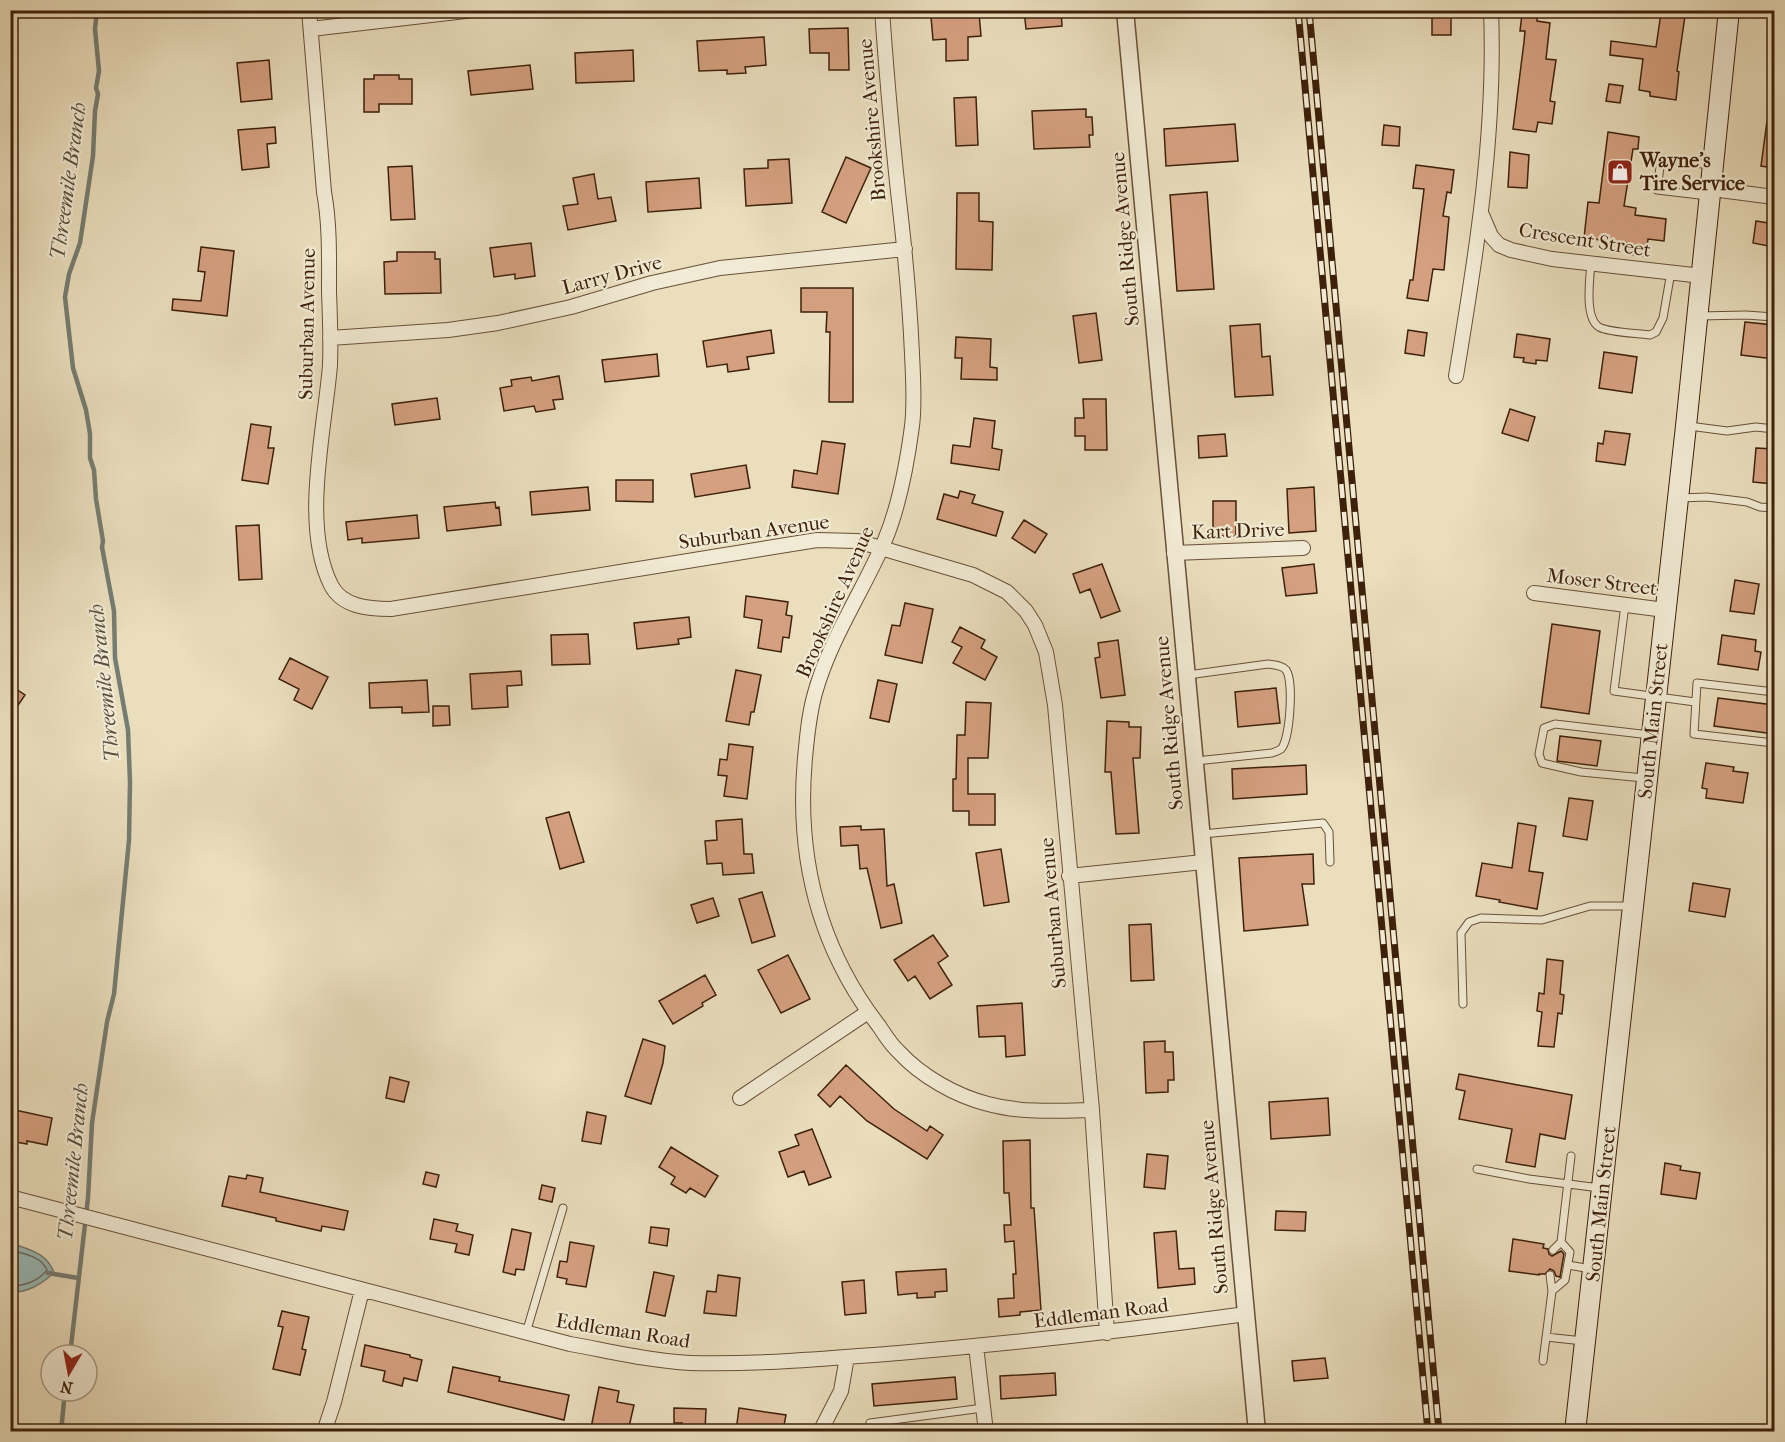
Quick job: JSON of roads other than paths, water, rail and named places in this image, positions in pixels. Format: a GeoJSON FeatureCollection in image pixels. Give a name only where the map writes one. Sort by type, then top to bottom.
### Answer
{"type":"FeatureCollection","features":[{"type":"Feature","properties":{"kind":"main road","name":"South Main Street"},"geometry":{"type":"LineString","coordinates":[[1575,1431],[1698,316],[1729,10]]}},
{"type":"Feature","properties":{"kind":"street","name":"Suburban Avenue"},"geometry":{"type":"LineString","coordinates":[[309,10],[328,217],[330,338],[330,363],[317,493],[317,522],[321,558],[331,587],[342,598],[359,607],[391,609],[817,540],[857,541],[973,575],[993,584],[1006,592],[1026,611],[1035,625],[1046,652],[1056,705],[1069,876],[1092,1110],[1107,1333]]}},
{"type":"Feature","properties":{"kind":"street"},"geometry":{"type":"LineString","coordinates":[[311,29],[474,10]]}},
{"type":"Feature","properties":{"kind":"street","name":"Brookshire Avenue"},"geometry":{"type":"LineString","coordinates":[[882,10],[893,146],[910,298],[913,422],[901,491],[881,549],[831,649],[815,693],[807,734],[802,788],[803,838],[816,905],[833,953],[868,1012],[900,1053],[932,1079],[968,1097],[1007,1108],[1049,1111],[1092,1110]]}},
{"type":"Feature","properties":{"kind":"street","name":"South Ridge Avenue"},"geometry":{"type":"LineString","coordinates":[[1125,10],[1257,1431]]}},
{"type":"Feature","properties":{"kind":"street","name":"Crescent Street"},"geometry":{"type":"LineString","coordinates":[[1456,376],[1482,213],[1491,88],[1491,10]]}},
{"type":"Feature","properties":{"kind":"street"},"geometry":{"type":"LineString","coordinates":[[1711,192],[1774,197]]}},
{"type":"Feature","properties":{"kind":"street","name":"Crescent Street"},"geometry":{"type":"LineString","coordinates":[[1482,213],[1491,237],[1511,250],[1552,258],[1702,276]]}},
{"type":"Feature","properties":{"kind":"street","name":"Larry Drive"},"geometry":{"type":"LineString","coordinates":[[330,338],[448,330],[498,323],[571,307],[652,283],[720,268],[905,249]]}},
{"type":"Feature","properties":{"kind":"street","name":"Kart Drive"},"geometry":{"type":"LineString","coordinates":[[1174,553],[1303,548]]}},
{"type":"Feature","properties":{"kind":"street","name":"Moser Street"},"geometry":{"type":"LineString","coordinates":[[1534,593],[1665,610]]}},
{"type":"Feature","properties":{"kind":"street"},"geometry":{"type":"LineString","coordinates":[[1069,876],[1203,862]]}},
{"type":"Feature","properties":{"kind":"street"},"geometry":{"type":"LineString","coordinates":[[740,1098],[868,1012]]}},
{"type":"Feature","properties":{"kind":"street","name":"Eddleman Road"},"geometry":{"type":"LineString","coordinates":[[10,1197],[526,1333],[570,1344],[658,1360],[690,1363],[765,1362],[847,1357],[1107,1333],[1246,1314]]}},
{"type":"Feature","properties":{"kind":"street"},"geometry":{"type":"LineString","coordinates":[[324,1431],[334,1402],[362,1290]]}},
{"type":"Feature","properties":{"kind":"street"},"geometry":{"type":"LineString","coordinates":[[976,1346],[986,1431]]}},
{"type":"Feature","properties":{"kind":"street"},"geometry":{"type":"LineString","coordinates":[[820,1431],[841,1391],[847,1357]]}},
{"type":"Feature","properties":{"kind":"lane"},"geometry":{"type":"LineString","coordinates":[[1711,192],[1657,190],[1661,159],[1714,166]]}},
{"type":"Feature","properties":{"kind":"lane"},"geometry":{"type":"LineString","coordinates":[[1590,263],[1589,296],[1593,321],[1597,326],[1605,329],[1650,334],[1656,332],[1663,318],[1671,272]]}},
{"type":"Feature","properties":{"kind":"lane"},"geometry":{"type":"LineString","coordinates":[[1698,316],[1774,317]]}},
{"type":"Feature","properties":{"kind":"lane"},"geometry":{"type":"LineString","coordinates":[[1686,426],[1727,431],[1756,427],[1774,429]]}},
{"type":"Feature","properties":{"kind":"lane"},"geometry":{"type":"LineString","coordinates":[[1678,497],[1707,497],[1774,508]]}},
{"type":"Feature","properties":{"kind":"lane"},"geometry":{"type":"LineString","coordinates":[[1625,605],[1614,691],[1695,702]]}},
{"type":"Feature","properties":{"kind":"lane"},"geometry":{"type":"LineString","coordinates":[[1185,675],[1268,664],[1278,665],[1286,670],[1290,683],[1291,699],[1285,741],[1281,749],[1272,753],[1193,761]]}},
{"type":"Feature","properties":{"kind":"lane"},"geometry":{"type":"LineString","coordinates":[[1774,692],[1697,683],[1694,734],[1774,743]]}},
{"type":"Feature","properties":{"kind":"lane"},"geometry":{"type":"LineString","coordinates":[[1647,778],[1581,772],[1542,763],[1539,754],[1544,728],[1555,724],[1652,735]]}},
{"type":"Feature","properties":{"kind":"lane"},"geometry":{"type":"LineString","coordinates":[[1200,834],[1323,823],[1329,832],[1330,862]]}},
{"type":"Feature","properties":{"kind":"lane"},"geometry":{"type":"LineString","coordinates":[[1463,1004],[1461,933],[1469,922],[1481,918],[1542,920],[1590,906],[1632,906]]}},
{"type":"Feature","properties":{"kind":"lane"},"geometry":{"type":"LineString","coordinates":[[1553,1250],[1561,1242],[1571,1156]]}},
{"type":"Feature","properties":{"kind":"lane"},"geometry":{"type":"LineString","coordinates":[[1477,1169],[1603,1188]]}},
{"type":"Feature","properties":{"kind":"lane"},"geometry":{"type":"LineString","coordinates":[[526,1333],[563,1208]]}},
{"type":"Feature","properties":{"kind":"lane"},"geometry":{"type":"LineString","coordinates":[[1552,1290],[1565,1280],[1568,1265],[1570,1252],[1561,1242]]}},
{"type":"Feature","properties":{"kind":"lane"},"geometry":{"type":"LineString","coordinates":[[1568,1265],[1594,1269]]}},
{"type":"Feature","properties":{"kind":"lane"},"geometry":{"type":"LineString","coordinates":[[1543,1361],[1552,1290],[1550,1275]]}},
{"type":"Feature","properties":{"kind":"lane"},"geometry":{"type":"LineString","coordinates":[[1546,1337],[1586,1342]]}},
{"type":"Feature","properties":{"kind":"lane"},"geometry":{"type":"LineString","coordinates":[[870,1423],[983,1408]]}},
{"type":"Feature","properties":{"kind":"water"},"geometry":{"type":"Polygon","coordinates":[[[11,1243],[31,1250],[42,1257],[54,1273],[34,1287],[11,1292],[11,1243]]]}},
{"type":"Feature","properties":{"kind":"waterway","name":"Threemile Branch"},"geometry":{"type":"LineString","coordinates":[[71,1343],[88,1198],[92,1123],[107,1022],[114,994],[129,840],[128,730],[115,658],[114,611],[102,547],[94,470],[90,458],[90,434],[86,410],[73,368],[65,297],[69,274],[80,243],[93,156],[99,71],[95,29],[97,10]]}},
{"type":"Feature","properties":{"kind":"waterway"},"geometry":{"type":"LineString","coordinates":[[48,1273],[78,1278]]}},
{"type":"Feature","properties":{"kind":"waterway","name":"Threemile Branch"},"geometry":{"type":"LineString","coordinates":[[61,1432],[64,1403]]}},
{"type":"Feature","properties":{"kind":"railway"},"geometry":{"type":"LineString","coordinates":[[1298,10],[1428,1432]]}},
{"type":"Feature","properties":{"kind":"railway"},"geometry":{"type":"LineString","coordinates":[[1309,10],[1439,1432]]}},
{"type":"Feature","properties":{"kind":"place","name":"Wayne's Tire Service"},"geometry":{"type":"Point","coordinates":[1620,172]}}]}
